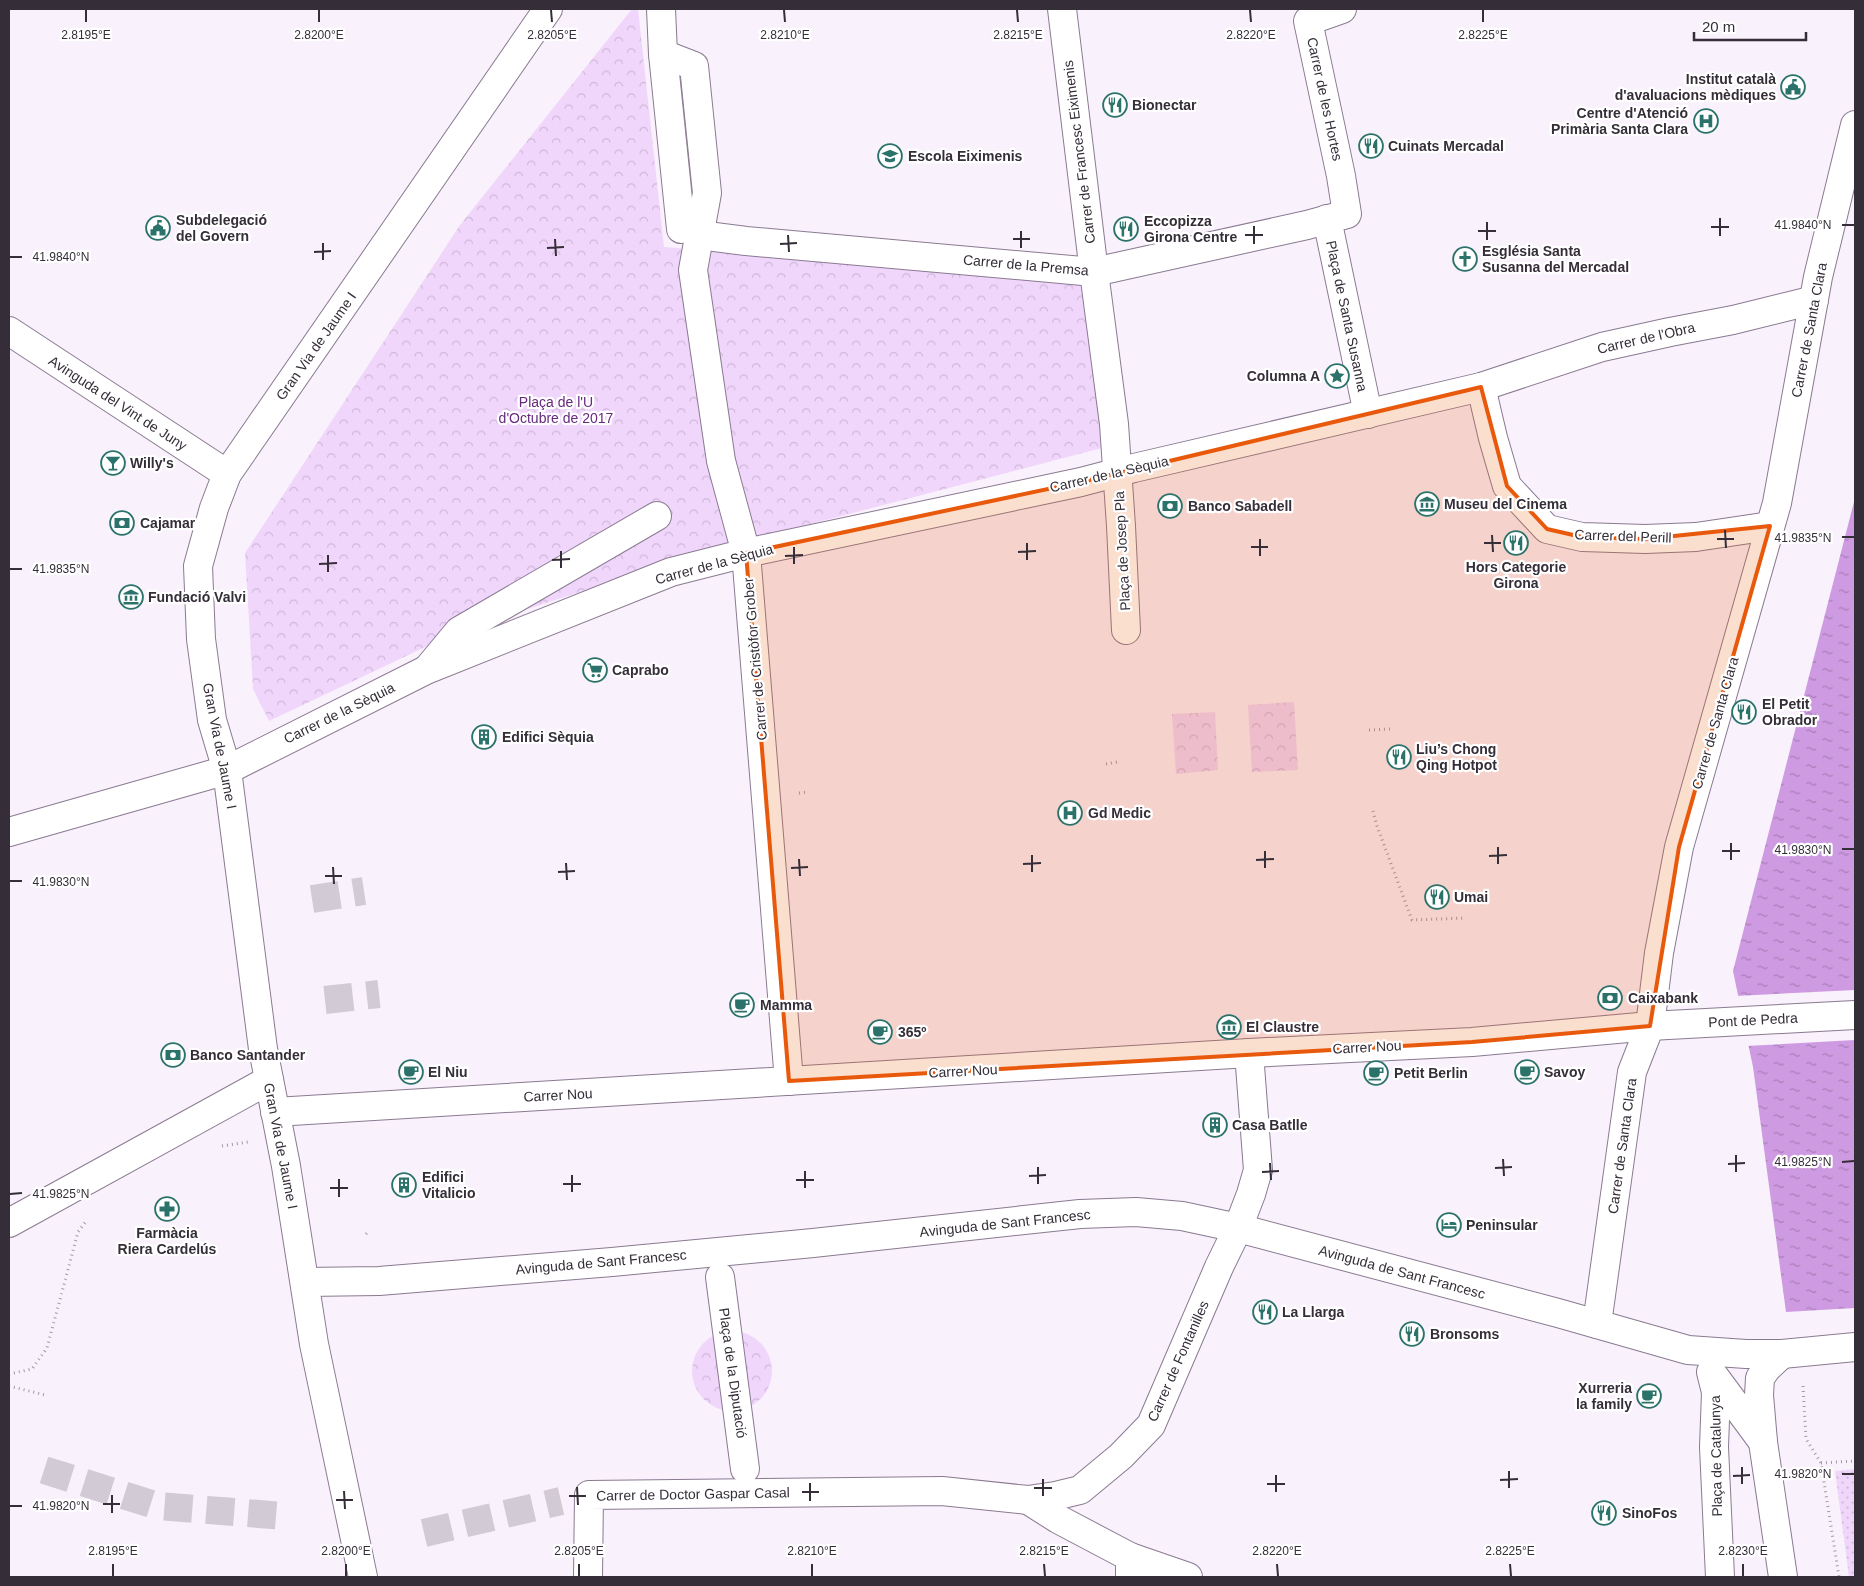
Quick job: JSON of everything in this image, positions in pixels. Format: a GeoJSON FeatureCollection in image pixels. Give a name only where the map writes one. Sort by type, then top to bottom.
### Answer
{"type":"FeatureCollection","features":[{"type":"Feature","properties":{"kind":"street","name":"Gran Via de Jaume I"},"geometry":{"type":"LineString","coordinates":[[363,1577],[314,1344],[305,1282],[262,1042],[227,770],[212,720],[201,639],[198,566],[214,508],[227,474],[548,9]]}},
{"type":"Feature","properties":{"kind":"street","name":"Carrer de Cristòfor Grober"},"geometry":{"type":"LineString","coordinates":[[660,9],[663,54],[694,66],[707,193],[690,232],[693,270],[721,461],[746,552],[789,1081]]}},
{"type":"Feature","properties":{"kind":"street","name":"Carrer de Francesc Eiximenis"},"geometry":{"type":"LineString","coordinates":[[1062,9],[1114,424],[1118,473]]}},
{"type":"Feature","properties":{"kind":"street","name":"Carrer de les Hortes"},"geometry":{"type":"LineString","coordinates":[[1337,216],[1341,176],[1308,21],[1341,9]]}},
{"type":"Feature","properties":{"kind":"street","name":"Carrer de Santa Clara"},"geometry":{"type":"LineString","coordinates":[[1598,1324],[1632,1072],[1650,1026],[1659,953],[1679,847],[1777,503],[1814,300],[1855,126]]}},
{"type":"Feature","properties":{"kind":"street","name":"Carrer de la Premsa"},"geometry":{"type":"LineString","coordinates":[[690,232],[746,241],[1094,272],[1307,225],[1337,216]]}},
{"type":"Feature","properties":{"kind":"street","name":"Plaça de Santa Susanna"},"geometry":{"type":"LineString","coordinates":[[1337,216],[1368,414]]}},
{"type":"Feature","properties":{"kind":"street","name":"Carrer de l'Obra"},"geometry":{"type":"LineString","coordinates":[[1481,387],[1602,347],[1733,320],[1814,300]]}},
{"type":"Feature","properties":{"kind":"street","name":"Avinguda del Vint de Juny"},"geometry":{"type":"LineString","coordinates":[[9,331],[227,474]]}},
{"type":"Feature","properties":{"kind":"street","name":"Carrer de la Sèquia"},"geometry":{"type":"LineString","coordinates":[[9,832],[227,770],[426,670],[671,572],[746,552],[814,540],[1118,473],[1481,387]]}},
{"type":"Feature","properties":{"kind":"street","name":"Carrer del Perill"},"geometry":{"type":"LineString","coordinates":[[1481,387],[1507,486],[1547,529],[1582,537],[1645,539],[1696,537],[1770,526]]}},
{"type":"Feature","properties":{"kind":"street","name":"Plaça de Josep Pla"},"geometry":{"type":"LineString","coordinates":[[1118,473],[1126,630]]}},
{"type":"Feature","properties":{"kind":"street"},"geometry":{"type":"LineString","coordinates":[[426,670],[459,631],[657,516]]}},
{"type":"Feature","properties":{"kind":"street","name":"Pont de Pedra"},"geometry":{"type":"LineString","coordinates":[[1650,1026],[1855,1015]]}},
{"type":"Feature","properties":{"kind":"street","name":"Carrer Nou"},"geometry":{"type":"LineString","coordinates":[[277,1124],[789,1081],[1249,1053],[1472,1042],[1650,1026]]}},
{"type":"Feature","properties":{"kind":"street","name":"Carrer de Fontanilles"},"geometry":{"type":"LineString","coordinates":[[1028,1500],[1080,1490],[1121,1456],[1151,1425],[1219,1267],[1238,1228],[1258,1170],[1249,1053]]}},
{"type":"Feature","properties":{"kind":"street"},"geometry":{"type":"LineString","coordinates":[[9,1223],[269,1080]]}},
{"type":"Feature","properties":{"kind":"street","name":"Avinguda de Sant Francesc"},"geometry":{"type":"LineString","coordinates":[[305,1282],[379,1281],[612,1262],[823,1242],[1080,1214],[1136,1212],[1182,1216],[1238,1228],[1598,1324],[1688,1350]]}},
{"type":"Feature","properties":{"kind":"street","name":"Plaça de la Diputació"},"geometry":{"type":"LineString","coordinates":[[720,1277],[745,1469]]}},
{"type":"Feature","properties":{"kind":"street"},"geometry":{"type":"LineString","coordinates":[[1688,1350],[1746,1354],[1782,1354],[1855,1347]]}},
{"type":"Feature","properties":{"kind":"street"},"geometry":{"type":"LineString","coordinates":[[1688,1350],[1703,1361],[1763,1442]]}},
{"type":"Feature","properties":{"kind":"street"},"geometry":{"type":"LineString","coordinates":[[1782,1354],[1767,1368],[1760,1378],[1758,1395],[1783,1577]]}},
{"type":"Feature","properties":{"kind":"street","name":"Plaça de Catalunya"},"geometry":{"type":"LineString","coordinates":[[1711,1372],[1716,1392],[1714,1447],[1720,1577]]}},
{"type":"Feature","properties":{"kind":"street","name":"Carrer de Doctor Gaspar Casal"},"geometry":{"type":"LineString","coordinates":[[588,1577],[589,1495],[942,1491],[1028,1500]]}},
{"type":"Feature","properties":{"kind":"street"},"geometry":{"type":"LineString","coordinates":[[1028,1500],[1130,1567],[1188,1577]]}},
{"type":"Feature","properties":{"kind":"path"},"geometry":{"type":"LineString","coordinates":[[1369,730],[1391,729]]}},
{"type":"Feature","properties":{"kind":"path"},"geometry":{"type":"LineString","coordinates":[[1106,764],[1117,762]]}},
{"type":"Feature","properties":{"kind":"path"},"geometry":{"type":"LineString","coordinates":[[1373,811],[1412,920],[1466,918]]}},
{"type":"Feature","properties":{"kind":"path"},"geometry":{"type":"LineString","coordinates":[[216,1148],[277,1124]]}},
{"type":"Feature","properties":{"kind":"path"},"geometry":{"type":"LineString","coordinates":[[9,1374],[32,1369],[48,1348],[78,1232],[92,1213]]}},
{"type":"Feature","properties":{"kind":"path"},"geometry":{"type":"LineString","coordinates":[[366,1234],[369,1230]]}},
{"type":"Feature","properties":{"kind":"path"},"geometry":{"type":"LineString","coordinates":[[1803,1382],[1806,1439],[1821,1463],[1839,1577]]}},
{"type":"Feature","properties":{"kind":"path"},"geometry":{"type":"LineString","coordinates":[[9,1386],[46,1395]]}},
{"type":"Feature","properties":{"kind":"path"},"geometry":{"type":"LineString","coordinates":[[1821,1463],[1855,1461]]}},
{"type":"Feature","properties":{"kind":"highlighted area"},"geometry":{"type":"Polygon","coordinates":[[[1481,387],[1507,486],[1547,529],[1582,537],[1645,539],[1770,526],[1679,847],[1650,1026],[1472,1042],[789,1081],[746,553],[1081,482],[1481,387]]]}},
{"type":"Feature","properties":{"kind":"green space","name":"Plaça de l'U d'Octubre de 2017"},"geometry":{"type":"Polygon","coordinates":[[[632,9],[638,9],[664,247],[1085,278],[1102,448],[707,551],[459,631],[269,721],[253,689],[245,553],[460,225],[632,9]]]}},
{"type":"Feature","properties":{"kind":"green space"},"geometry":{"type":"Polygon","coordinates":[[[1294,702],[1298,770],[1252,772],[1248,705],[1294,702]]]}},
{"type":"Feature","properties":{"kind":"green space"},"geometry":{"type":"Polygon","coordinates":[[[1215,712],[1218,770],[1176,774],[1172,714],[1215,712]]]}},
{"type":"Feature","properties":{"kind":"green space"},"geometry":{"type":"Polygon","coordinates":[[[724,1331],[740,1331],[754,1337],[766,1349],[772,1363],[772,1379],[766,1393],[754,1405],[740,1411],[724,1411],[710,1405],[698,1393],[692,1379],[692,1363],[698,1349],[710,1337],[724,1331]]]}},
{"type":"Feature","properties":{"kind":"green space"},"geometry":{"type":"Polygon","coordinates":[[[1855,1469],[1855,1577],[1849,1577],[1835,1471],[1855,1469]]]}},
{"type":"Feature","properties":{"kind":"water"},"geometry":{"type":"Polygon","coordinates":[[[1855,498],[1855,1308],[1786,1312],[1753,1067],[1733,971],[1855,498]]]}},
{"type":"Feature","properties":{"kind":"pier"},"geometry":{"type":"Polygon","coordinates":[[[1855,990],[1855,1040],[1746,1046],[1735,996],[1855,990]]]}},
{"type":"Feature","properties":{"kind":"tunnel"},"geometry":{"type":"LineString","coordinates":[[312,899],[364,891]]}},
{"type":"Feature","properties":{"kind":"tunnel"},"geometry":{"type":"LineString","coordinates":[[325,1000],[379,994]]}},
{"type":"Feature","properties":{"kind":"tunnel"},"geometry":{"type":"LineString","coordinates":[[44,1470],[158,1506],[284,1516]]}},
{"type":"Feature","properties":{"kind":"tunnel"},"geometry":{"type":"LineString","coordinates":[[424,1533],[561,1501]]}},
{"type":"Feature","properties":{"kind":"place","name":"Institut català d'avaluacions mèdiques"},"geometry":{"type":"Point","coordinates":[1793,87]}},
{"type":"Feature","properties":{"kind":"place","name":"Bionectar"},"geometry":{"type":"Point","coordinates":[1115,105]}},
{"type":"Feature","properties":{"kind":"place","name":"Centre d'Atenció Primària Santa Clara"},"geometry":{"type":"Point","coordinates":[1706,121]}},
{"type":"Feature","properties":{"kind":"place","name":"Cuinats Mercadal"},"geometry":{"type":"Point","coordinates":[1371,146]}},
{"type":"Feature","properties":{"kind":"place","name":"Escola Eiximenis"},"geometry":{"type":"Point","coordinates":[890,156]}},
{"type":"Feature","properties":{"kind":"place","name":"Subdelegació del Govern"},"geometry":{"type":"Point","coordinates":[158,228]}},
{"type":"Feature","properties":{"kind":"place","name":"Eccopizza Girona Centre"},"geometry":{"type":"Point","coordinates":[1126,229]}},
{"type":"Feature","properties":{"kind":"place","name":"Església Santa Susanna del Mercadal"},"geometry":{"type":"Point","coordinates":[1465,259]}},
{"type":"Feature","properties":{"kind":"place","name":"Columna A"},"geometry":{"type":"Point","coordinates":[1337,376]}},
{"type":"Feature","properties":{"kind":"place","name":"Willy's"},"geometry":{"type":"Point","coordinates":[113,463]}},
{"type":"Feature","properties":{"kind":"place","name":"Museu del Cinema"},"geometry":{"type":"Point","coordinates":[1427,504]}},
{"type":"Feature","properties":{"kind":"place","name":"Banco Sabadell"},"geometry":{"type":"Point","coordinates":[1170,506]}},
{"type":"Feature","properties":{"kind":"place","name":"Cajamar"},"geometry":{"type":"Point","coordinates":[122,523]}},
{"type":"Feature","properties":{"kind":"place","name":"Hors Categorie Girona"},"geometry":{"type":"Point","coordinates":[1516,543]}},
{"type":"Feature","properties":{"kind":"place","name":"Fundació Valvi"},"geometry":{"type":"Point","coordinates":[131,597]}},
{"type":"Feature","properties":{"kind":"place","name":"Caprabo"},"geometry":{"type":"Point","coordinates":[595,670]}},
{"type":"Feature","properties":{"kind":"place","name":"El Petit Obrador"},"geometry":{"type":"Point","coordinates":[1744,712]}},
{"type":"Feature","properties":{"kind":"place","name":"Edifici Sèquia"},"geometry":{"type":"Point","coordinates":[484,737]}},
{"type":"Feature","properties":{"kind":"place","name":"Liu’s Chong Qing Hotpot"},"geometry":{"type":"Point","coordinates":[1399,757]}},
{"type":"Feature","properties":{"kind":"place","name":"Gd Medic"},"geometry":{"type":"Point","coordinates":[1070,813]}},
{"type":"Feature","properties":{"kind":"place","name":"Umai"},"geometry":{"type":"Point","coordinates":[1437,897]}},
{"type":"Feature","properties":{"kind":"place","name":"Caixabank"},"geometry":{"type":"Point","coordinates":[1610,998]}},
{"type":"Feature","properties":{"kind":"place","name":"Mamma"},"geometry":{"type":"Point","coordinates":[742,1005]}},
{"type":"Feature","properties":{"kind":"place","name":"El Claustre"},"geometry":{"type":"Point","coordinates":[1229,1027]}},
{"type":"Feature","properties":{"kind":"place","name":"365º"},"geometry":{"type":"Point","coordinates":[880,1032]}},
{"type":"Feature","properties":{"kind":"place","name":"Banco Santander"},"geometry":{"type":"Point","coordinates":[173,1055]}},
{"type":"Feature","properties":{"kind":"place","name":"El Niu"},"geometry":{"type":"Point","coordinates":[411,1072]}},
{"type":"Feature","properties":{"kind":"place","name":"Savoy"},"geometry":{"type":"Point","coordinates":[1527,1072]}},
{"type":"Feature","properties":{"kind":"place","name":"Petit Berlin"},"geometry":{"type":"Point","coordinates":[1376,1073]}},
{"type":"Feature","properties":{"kind":"place","name":"Casa Batlle"},"geometry":{"type":"Point","coordinates":[1215,1125]}},
{"type":"Feature","properties":{"kind":"place","name":"Edifici Vitalicio"},"geometry":{"type":"Point","coordinates":[404,1185]}},
{"type":"Feature","properties":{"kind":"place","name":"Farmàcia Riera Cardelús"},"geometry":{"type":"Point","coordinates":[167,1209]}},
{"type":"Feature","properties":{"kind":"place","name":"Peninsular"},"geometry":{"type":"Point","coordinates":[1449,1225]}},
{"type":"Feature","properties":{"kind":"place","name":"La Llarga"},"geometry":{"type":"Point","coordinates":[1265,1312]}},
{"type":"Feature","properties":{"kind":"place","name":"Bronsoms"},"geometry":{"type":"Point","coordinates":[1412,1334]}},
{"type":"Feature","properties":{"kind":"place","name":"Xurreria la family"},"geometry":{"type":"Point","coordinates":[1649,1396]}},
{"type":"Feature","properties":{"kind":"place","name":"SinoFos"},"geometry":{"type":"Point","coordinates":[1604,1513]}}]}
